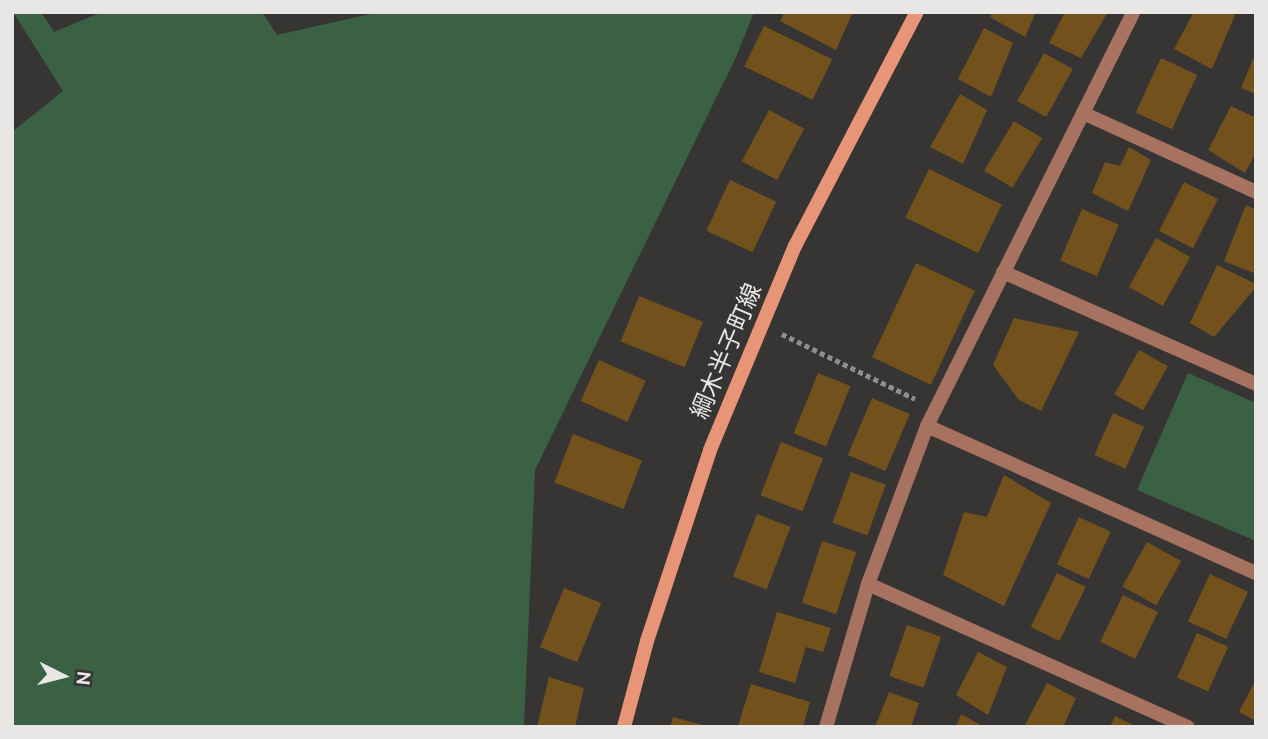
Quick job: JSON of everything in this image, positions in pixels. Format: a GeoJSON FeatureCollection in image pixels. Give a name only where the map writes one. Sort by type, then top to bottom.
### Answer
{"type":"FeatureCollection","features":[{"type":"Feature","properties":{"kind":"street","name":"綱木半子町線"},"geometry":{"type":"LineString","coordinates":[[624,727],[648,641],[710,450],[795,246],[917,12]]}},
{"type":"Feature","properties":{"kind":"street"},"geometry":{"type":"LineString","coordinates":[[826,727],[868,584],[927,426],[1133,12]]}},
{"type":"Feature","properties":{"kind":"street"},"geometry":{"type":"LineString","coordinates":[[1083,113],[1256,192]]}},
{"type":"Feature","properties":{"kind":"street"},"geometry":{"type":"LineString","coordinates":[[1003,272],[1256,384]]}},
{"type":"Feature","properties":{"kind":"street"},"geometry":{"type":"LineString","coordinates":[[927,426],[1256,573]]}},
{"type":"Feature","properties":{"kind":"street"},"geometry":{"type":"LineString","coordinates":[[868,584],[1188,727]]}},
{"type":"Feature","properties":{"kind":"path"},"geometry":{"type":"LineString","coordinates":[[762,324],[935,409]]}},
{"type":"Feature","properties":{"kind":"green space"},"geometry":{"type":"Polygon","coordinates":[[[13,12],[41,12],[54,32],[102,12],[262,12],[277,35],[379,12],[754,12],[736,57],[535,470],[524,727],[12,727],[12,132],[63,91],[13,12]]]}},
{"type":"Feature","properties":{"kind":"green space"},"geometry":{"type":"Polygon","coordinates":[[[1188,373],[1256,403],[1256,541],[1137,490],[1188,373]]]}},
{"type":"Feature","properties":{"kind":"building"},"geometry":{"type":"Polygon","coordinates":[[[785,12],[852,14],[836,50],[780,21],[785,12]]]}},
{"type":"Feature","properties":{"kind":"building"},"geometry":{"type":"Polygon","coordinates":[[[993,12],[1036,12],[1025,37],[990,17],[993,12]]]}},
{"type":"Feature","properties":{"kind":"building"},"geometry":{"type":"Polygon","coordinates":[[[1065,12],[1108,12],[1081,58],[1049,43],[1065,12]]]}},
{"type":"Feature","properties":{"kind":"building"},"geometry":{"type":"Polygon","coordinates":[[[1194,12],[1229,12],[1235,15],[1212,69],[1174,49],[1194,12]]]}},
{"type":"Feature","properties":{"kind":"building"},"geometry":{"type":"Polygon","coordinates":[[[764,26],[832,59],[813,100],[744,66],[764,26]]]}},
{"type":"Feature","properties":{"kind":"building"},"geometry":{"type":"Polygon","coordinates":[[[984,28],[1013,43],[991,97],[958,79],[984,28]]]}},
{"type":"Feature","properties":{"kind":"building"},"geometry":{"type":"Polygon","coordinates":[[[1256,52],[1256,94],[1241,88],[1256,52]]]}},
{"type":"Feature","properties":{"kind":"building"},"geometry":{"type":"Polygon","coordinates":[[[1044,53],[1073,69],[1046,117],[1017,101],[1044,53]]]}},
{"type":"Feature","properties":{"kind":"building"},"geometry":{"type":"Polygon","coordinates":[[[1161,58],[1197,75],[1172,129],[1136,112],[1161,58]]]}},
{"type":"Feature","properties":{"kind":"building"},"geometry":{"type":"Polygon","coordinates":[[[960,94],[987,110],[963,164],[930,147],[960,94]]]}},
{"type":"Feature","properties":{"kind":"building"},"geometry":{"type":"Polygon","coordinates":[[[1231,106],[1256,118],[1256,152],[1245,173],[1208,150],[1231,106]]]}},
{"type":"Feature","properties":{"kind":"building"},"geometry":{"type":"Polygon","coordinates":[[[769,110],[804,129],[777,180],[742,161],[769,110]]]}},
{"type":"Feature","properties":{"kind":"building"},"geometry":{"type":"Polygon","coordinates":[[[1014,121],[1042,138],[1012,188],[984,171],[1014,121]]]}},
{"type":"Feature","properties":{"kind":"building"},"geometry":{"type":"Polygon","coordinates":[[[1129,147],[1151,160],[1128,211],[1092,193],[1105,162],[1120,166],[1129,147]]]}},
{"type":"Feature","properties":{"kind":"building"},"geometry":{"type":"Polygon","coordinates":[[[929,169],[1002,205],[978,253],[905,218],[929,169]]]}},
{"type":"Feature","properties":{"kind":"building"},"geometry":{"type":"Polygon","coordinates":[[[730,180],[776,202],[753,252],[706,231],[730,180]]]}},
{"type":"Feature","properties":{"kind":"building"},"geometry":{"type":"Polygon","coordinates":[[[1184,182],[1218,199],[1193,248],[1159,231],[1184,182]]]}},
{"type":"Feature","properties":{"kind":"building"},"geometry":{"type":"Polygon","coordinates":[[[1246,205],[1256,210],[1256,274],[1224,261],[1246,205]]]}},
{"type":"Feature","properties":{"kind":"building"},"geometry":{"type":"Polygon","coordinates":[[[1082,209],[1119,225],[1097,276],[1060,261],[1082,209]]]}},
{"type":"Feature","properties":{"kind":"building"},"geometry":{"type":"Polygon","coordinates":[[[1156,238],[1190,257],[1163,306],[1129,287],[1156,238]]]}},
{"type":"Feature","properties":{"kind":"building"},"geometry":{"type":"Polygon","coordinates":[[[916,263],[975,290],[931,385],[872,357],[916,263]]]}},
{"type":"Feature","properties":{"kind":"building"},"geometry":{"type":"Polygon","coordinates":[[[1217,265],[1256,284],[1256,287],[1214,337],[1190,323],[1217,265]]]}},
{"type":"Feature","properties":{"kind":"building"},"geometry":{"type":"Polygon","coordinates":[[[639,296],[703,322],[685,367],[621,341],[639,296]]]}},
{"type":"Feature","properties":{"kind":"building"},"geometry":{"type":"Polygon","coordinates":[[[1014,318],[1079,332],[1041,411],[1019,400],[993,365],[1014,318]]]}},
{"type":"Feature","properties":{"kind":"building"},"geometry":{"type":"Polygon","coordinates":[[[1139,350],[1168,366],[1143,411],[1114,395],[1139,350]]]}},
{"type":"Feature","properties":{"kind":"building"},"geometry":{"type":"Polygon","coordinates":[[[599,360],[646,381],[627,422],[581,401],[599,360]]]}},
{"type":"Feature","properties":{"kind":"building"},"geometry":{"type":"Polygon","coordinates":[[[818,373],[850,386],[826,446],[794,433],[818,373]]]}},
{"type":"Feature","properties":{"kind":"building"},"geometry":{"type":"Polygon","coordinates":[[[872,398],[910,414],[886,471],[848,455],[872,398]]]}},
{"type":"Feature","properties":{"kind":"building"},"geometry":{"type":"Polygon","coordinates":[[[1113,413],[1144,427],[1125,469],[1094,455],[1113,413]]]}},
{"type":"Feature","properties":{"kind":"building"},"geometry":{"type":"Polygon","coordinates":[[[573,434],[642,461],[623,509],[554,483],[573,434]]]}},
{"type":"Feature","properties":{"kind":"building"},"geometry":{"type":"Polygon","coordinates":[[[781,442],[823,458],[803,511],[761,495],[781,442]]]}},
{"type":"Feature","properties":{"kind":"building"},"geometry":{"type":"Polygon","coordinates":[[[851,472],[886,485],[867,535],[833,523],[851,472]]]}},
{"type":"Feature","properties":{"kind":"building"},"geometry":{"type":"Polygon","coordinates":[[[1004,475],[1051,503],[1004,606],[943,575],[964,512],[987,517],[1004,475]]]}},
{"type":"Feature","properties":{"kind":"building"},"geometry":{"type":"Polygon","coordinates":[[[757,514],[791,527],[767,589],[733,577],[757,514]]]}},
{"type":"Feature","properties":{"kind":"building"},"geometry":{"type":"Polygon","coordinates":[[[1079,517],[1111,532],[1089,579],[1057,564],[1079,517]]]}},
{"type":"Feature","properties":{"kind":"building"},"geometry":{"type":"Polygon","coordinates":[[[822,541],[856,552],[836,614],[802,603],[822,541]]]}},
{"type":"Feature","properties":{"kind":"building"},"geometry":{"type":"Polygon","coordinates":[[[1147,542],[1181,561],[1156,606],[1122,587],[1147,542]]]}},
{"type":"Feature","properties":{"kind":"building"},"geometry":{"type":"Polygon","coordinates":[[[1057,573],[1086,587],[1059,641],[1031,627],[1057,573]]]}},
{"type":"Feature","properties":{"kind":"building"},"geometry":{"type":"Polygon","coordinates":[[[1210,574],[1248,592],[1226,639],[1188,621],[1210,574]]]}},
{"type":"Feature","properties":{"kind":"building"},"geometry":{"type":"Polygon","coordinates":[[[564,588],[601,603],[577,662],[540,647],[564,588]]]}},
{"type":"Feature","properties":{"kind":"building"},"geometry":{"type":"Polygon","coordinates":[[[1123,595],[1158,612],[1135,659],[1100,642],[1123,595]]]}},
{"type":"Feature","properties":{"kind":"building"},"geometry":{"type":"Polygon","coordinates":[[[777,612],[831,628],[823,652],[806,647],[795,683],[759,672],[777,612]]]}},
{"type":"Feature","properties":{"kind":"building"},"geometry":{"type":"Polygon","coordinates":[[[907,625],[941,637],[923,688],[889,676],[907,625]]]}},
{"type":"Feature","properties":{"kind":"building"},"geometry":{"type":"Polygon","coordinates":[[[1197,633],[1228,647],[1208,692],[1177,678],[1197,633]]]}},
{"type":"Feature","properties":{"kind":"building"},"geometry":{"type":"Polygon","coordinates":[[[978,652],[1007,667],[988,715],[956,695],[978,652]]]}},
{"type":"Feature","properties":{"kind":"building"},"geometry":{"type":"Polygon","coordinates":[[[549,677],[584,688],[575,727],[537,727],[549,677]]]}},
{"type":"Feature","properties":{"kind":"building"},"geometry":{"type":"Polygon","coordinates":[[[1256,679],[1256,721],[1239,712],[1256,679]]]}},
{"type":"Feature","properties":{"kind":"building"},"geometry":{"type":"Polygon","coordinates":[[[1047,683],[1076,698],[1063,727],[1024,727],[1047,683]]]}},
{"type":"Feature","properties":{"kind":"building"},"geometry":{"type":"Polygon","coordinates":[[[751,684],[810,702],[803,727],[738,726],[751,684]]]}},
{"type":"Feature","properties":{"kind":"building"},"geometry":{"type":"Polygon","coordinates":[[[889,692],[919,703],[911,727],[875,727],[889,692]]]}},
{"type":"Feature","properties":{"kind":"building"},"geometry":{"type":"Polygon","coordinates":[[[961,714],[984,727],[956,727],[961,714]]]}},
{"type":"Feature","properties":{"kind":"building"},"geometry":{"type":"Polygon","coordinates":[[[1115,716],[1137,727],[1110,727],[1115,716]]]}},
{"type":"Feature","properties":{"kind":"building"},"geometry":{"type":"Polygon","coordinates":[[[673,717],[707,726],[670,727],[673,717]]]}}]}
